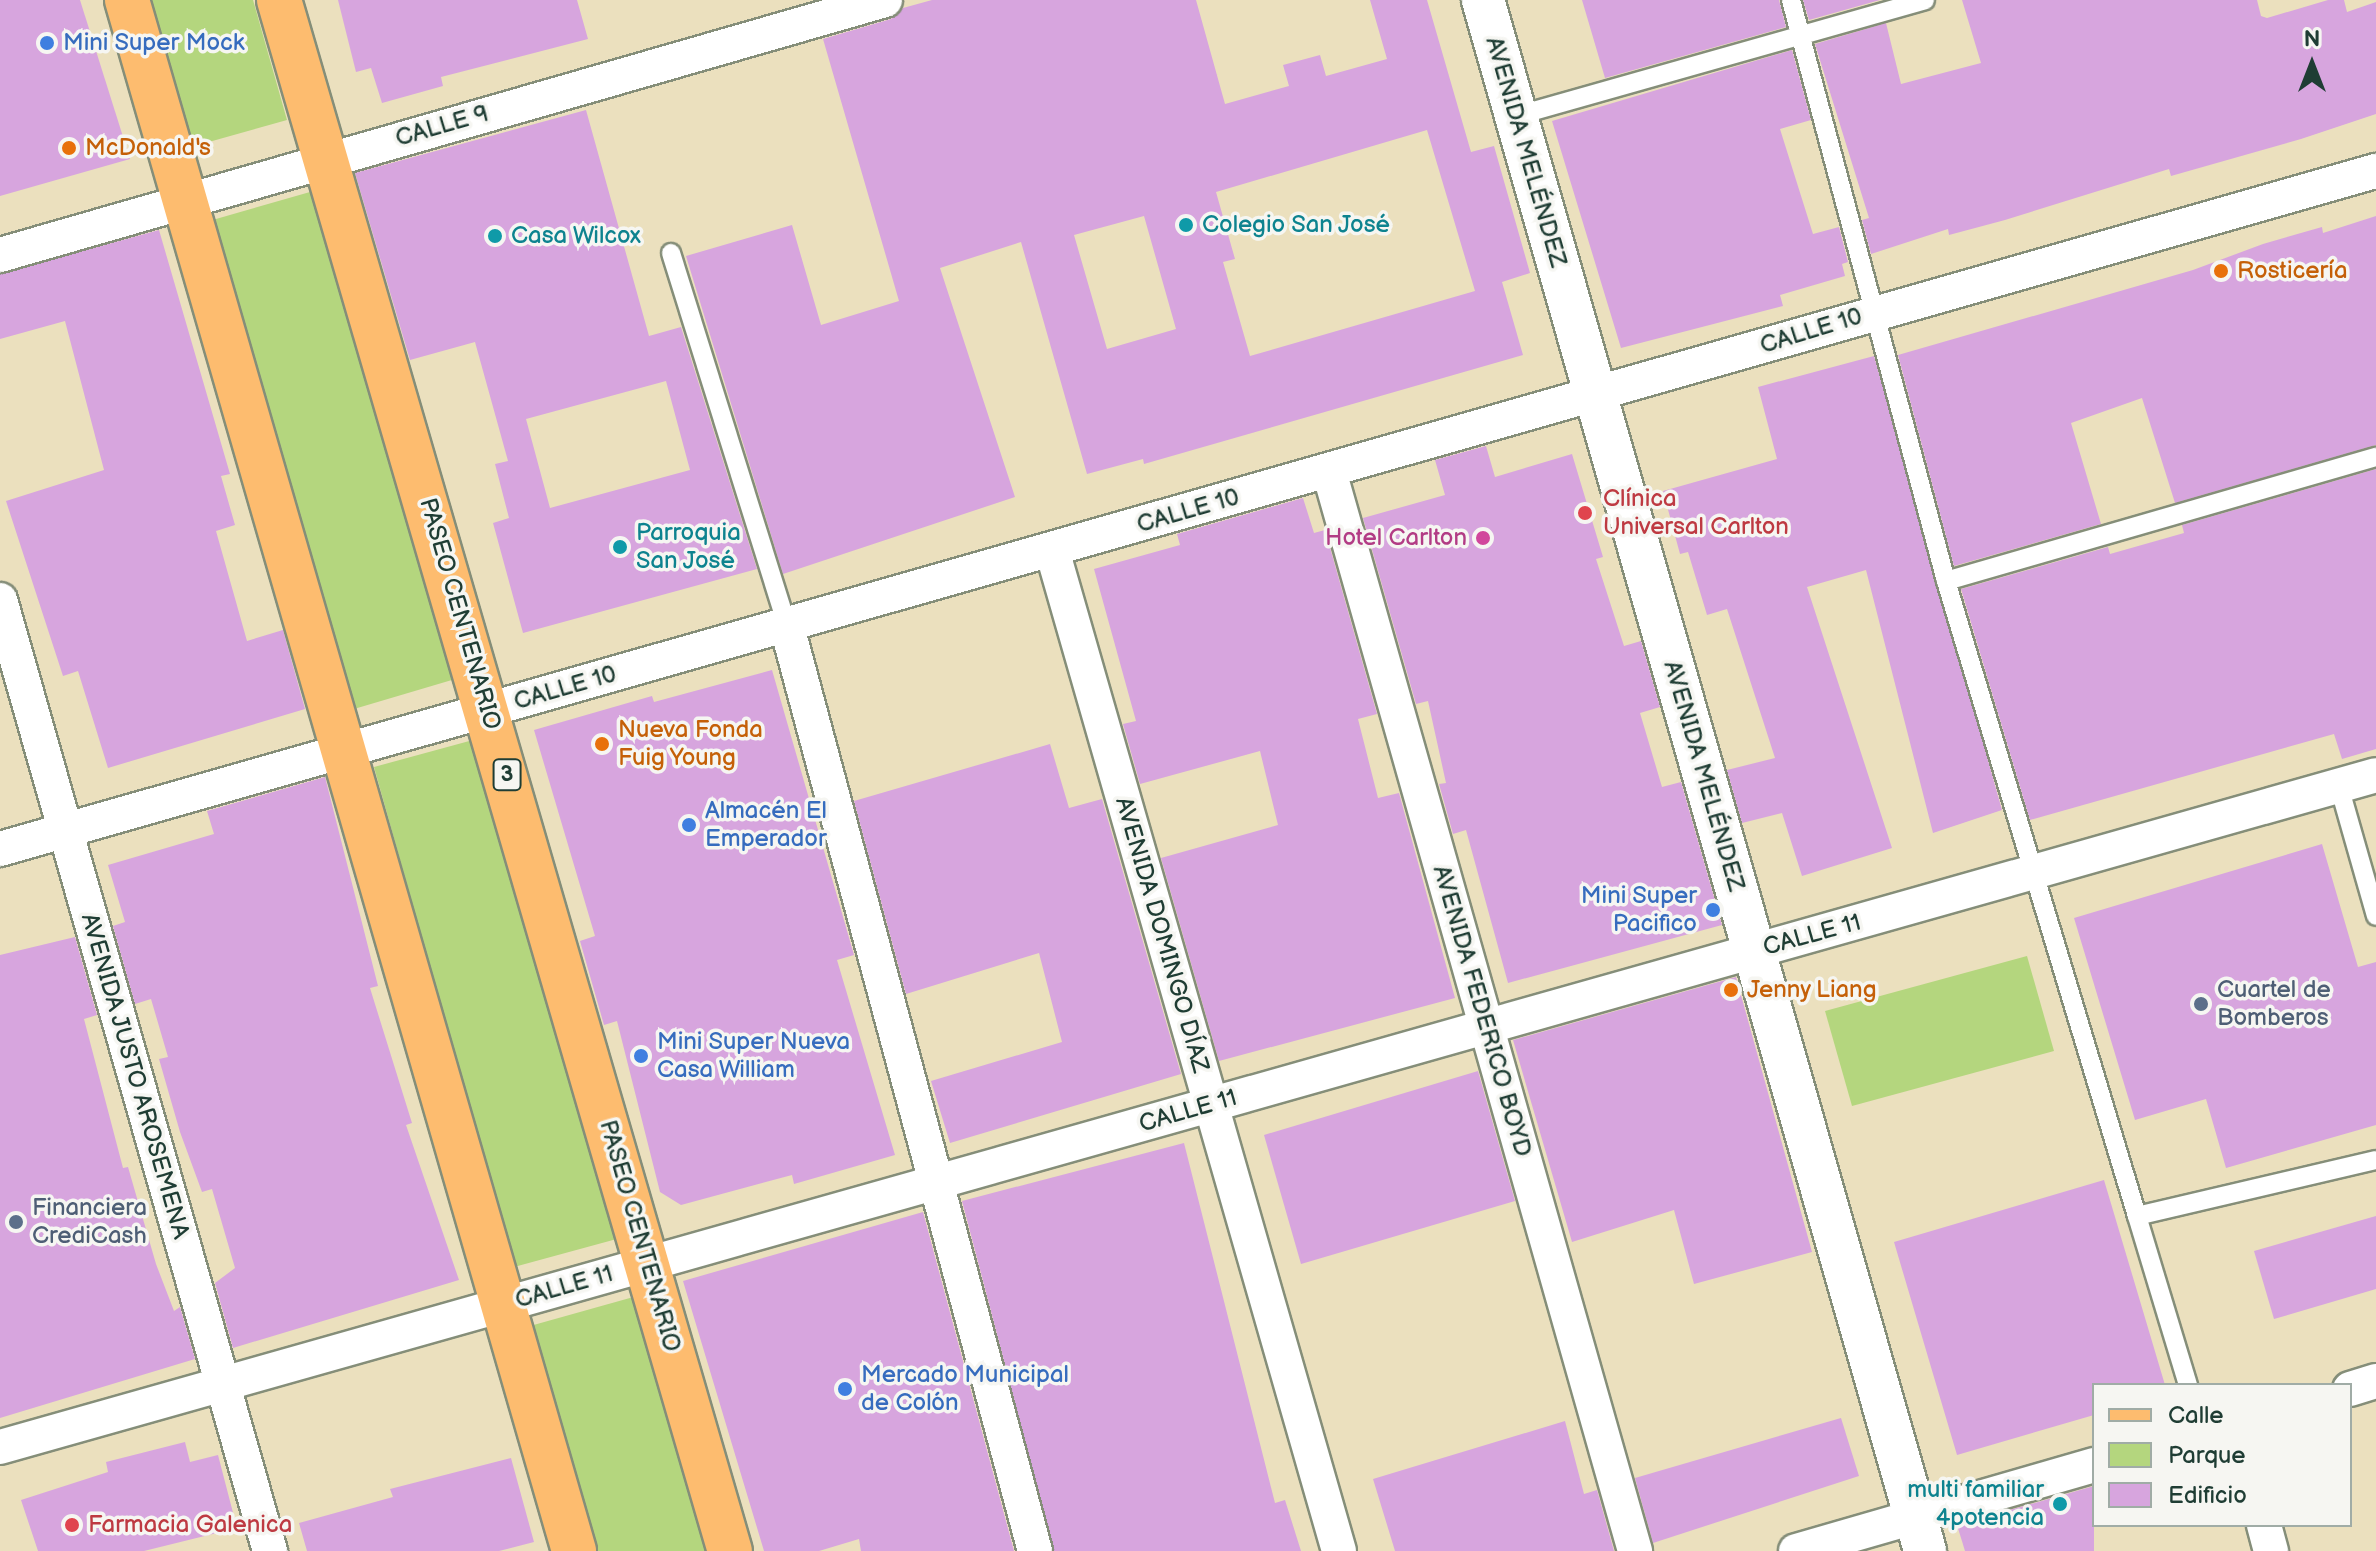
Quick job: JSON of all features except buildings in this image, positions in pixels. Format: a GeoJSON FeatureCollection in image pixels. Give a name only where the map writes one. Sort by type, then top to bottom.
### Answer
{"type":"FeatureCollection","features":[{"type":"Feature","properties":{"kind":"main road"},"geometry":{"type":"LineString","coordinates":[[127,0],[574,1551]]}},
{"type":"Feature","properties":{"kind":"main road","name":"PASEO CENTENARIO"},"geometry":{"type":"LineString","coordinates":[[279,0],[488,710],[730,1551]]}},
{"type":"Feature","properties":{"kind":"street","name":"CALLE 9"},"geometry":{"type":"LineString","coordinates":[[0,255],[885,0]]}},
{"type":"Feature","properties":{"kind":"street","name":"AVENIDA MELÉNDEZ"},"geometry":{"type":"LineString","coordinates":[[1483,0],[1920,1534]]}},
{"type":"Feature","properties":{"kind":"street","name":"CALLE 10"},"geometry":{"type":"LineString","coordinates":[[0,849],[2376,171]]}},
{"type":"Feature","properties":{"kind":"street","name":"AVENIDA FEDERICO BOYD"},"geometry":{"type":"LineString","coordinates":[[1329,471],[1635,1551]]}},
{"type":"Feature","properties":{"kind":"street","name":"AVENIDA DOMINGO DÍAZ"},"geometry":{"type":"LineString","coordinates":[[1052,550],[1339,1551]]}},
{"type":"Feature","properties":{"kind":"street","name":"AVENIDA JUSTO AROSEMENA"},"geometry":{"type":"LineString","coordinates":[[0,600],[270,1551]]}},
{"type":"Feature","properties":{"kind":"street"},"geometry":{"type":"LineString","coordinates":[[786,623],[933,1184],[1035,1551]]}},
{"type":"Feature","properties":{"kind":"street","name":"CALLE 11"},"geometry":{"type":"LineString","coordinates":[[0,1447],[2376,775]]}},
{"type":"Feature","properties":{"kind":"street"},"geometry":{"type":"LineString","coordinates":[[2352,1388],[2376,1381]]}},
{"type":"Feature","properties":{"kind":"street"},"geometry":{"type":"LineString","coordinates":[[1796,1551],[1920,1534],[2092,1466]]}},
{"type":"Feature","properties":{"kind":"street"},"geometry":{"type":"LineString","coordinates":[[2265,1527],[2271,1551]]}},
{"type":"Feature","properties":{"kind":"lane"},"geometry":{"type":"LineString","coordinates":[[1791,0],[1946,581],[2031,875],[2187,1383]]}},
{"type":"Feature","properties":{"kind":"lane"},"geometry":{"type":"LineString","coordinates":[[1516,116],[1925,0]]}},
{"type":"Feature","properties":{"kind":"lane"},"geometry":{"type":"LineString","coordinates":[[671,253],[786,623]]}},
{"type":"Feature","properties":{"kind":"lane"},"geometry":{"type":"LineString","coordinates":[[1946,581],[2376,457]]}},
{"type":"Feature","properties":{"kind":"lane"},"geometry":{"type":"LineString","coordinates":[[2339,786],[2376,916]]}},
{"type":"Feature","properties":{"kind":"lane"},"geometry":{"type":"LineString","coordinates":[[2137,1216],[2376,1160]]}},
{"type":"Feature","properties":{"kind":"green space"},"geometry":{"type":"Polygon","coordinates":[[[150,0],[253,0],[287,120],[191,147],[150,0]]]}},
{"type":"Feature","properties":{"kind":"green space"},"geometry":{"type":"Polygon","coordinates":[[[317,190],[462,677],[354,709],[209,221],[317,190]]]}},
{"type":"Feature","properties":{"kind":"green space"},"geometry":{"type":"Polygon","coordinates":[[[484,737],[624,1237],[514,1267],[374,767],[484,737]]]}},
{"type":"Feature","properties":{"kind":"green space"},"geometry":{"type":"Polygon","coordinates":[[[2027,956],[2054,1051],[1852,1106],[1825,1011],[2027,956]]]}},
{"type":"Feature","properties":{"kind":"green space"},"geometry":{"type":"Polygon","coordinates":[[[637,1296],[709,1551],[593,1551],[530,1326],[637,1296]]]}},
{"type":"Feature","properties":{"kind":"place","name":"Mini Super Mock"},"geometry":{"type":"Point","coordinates":[47,43]}},
{"type":"Feature","properties":{"kind":"place","name":"McDonald's"},"geometry":{"type":"Point","coordinates":[69,148]}},
{"type":"Feature","properties":{"kind":"place","name":"Colegio San José"},"geometry":{"type":"Point","coordinates":[1186,225]}},
{"type":"Feature","properties":{"kind":"place","name":"Casa Wilcox"},"geometry":{"type":"Point","coordinates":[495,236]}},
{"type":"Feature","properties":{"kind":"place","name":"Rosticería"},"geometry":{"type":"Point","coordinates":[2221,271]}},
{"type":"Feature","properties":{"kind":"place","name":"Clínica Universal Carlton"},"geometry":{"type":"Point","coordinates":[1585,513]}},
{"type":"Feature","properties":{"kind":"place","name":"Hotel Carlton"},"geometry":{"type":"Point","coordinates":[1483,538]}},
{"type":"Feature","properties":{"kind":"place","name":"Parroquia San José"},"geometry":{"type":"Point","coordinates":[620,547]}},
{"type":"Feature","properties":{"kind":"place","name":"Nueva Fonda Fuig Young"},"geometry":{"type":"Point","coordinates":[602,744]}},
{"type":"Feature","properties":{"kind":"place","name":"Almacén El Emperador"},"geometry":{"type":"Point","coordinates":[689,825]}},
{"type":"Feature","properties":{"kind":"place","name":"Mini Super Pacifico"},"geometry":{"type":"Point","coordinates":[1713,910]}},
{"type":"Feature","properties":{"kind":"place","name":"Jenny Liang"},"geometry":{"type":"Point","coordinates":[1731,990]}},
{"type":"Feature","properties":{"kind":"place","name":"Cuartel de Bomberos"},"geometry":{"type":"Point","coordinates":[2201,1004]}},
{"type":"Feature","properties":{"kind":"place","name":"Mini Super Nueva Casa William"},"geometry":{"type":"Point","coordinates":[641,1056]}},
{"type":"Feature","properties":{"kind":"place","name":"Financiera CrediCash"},"geometry":{"type":"Point","coordinates":[16,1222]}},
{"type":"Feature","properties":{"kind":"place","name":"Mercado Municipal de Colón"},"geometry":{"type":"Point","coordinates":[845,1389]}},
{"type":"Feature","properties":{"kind":"place","name":"multi familiar 4potencia"},"geometry":{"type":"Point","coordinates":[2060,1504]}},
{"type":"Feature","properties":{"kind":"place","name":"Farmacia Galenica"},"geometry":{"type":"Point","coordinates":[72,1525]}}]}
